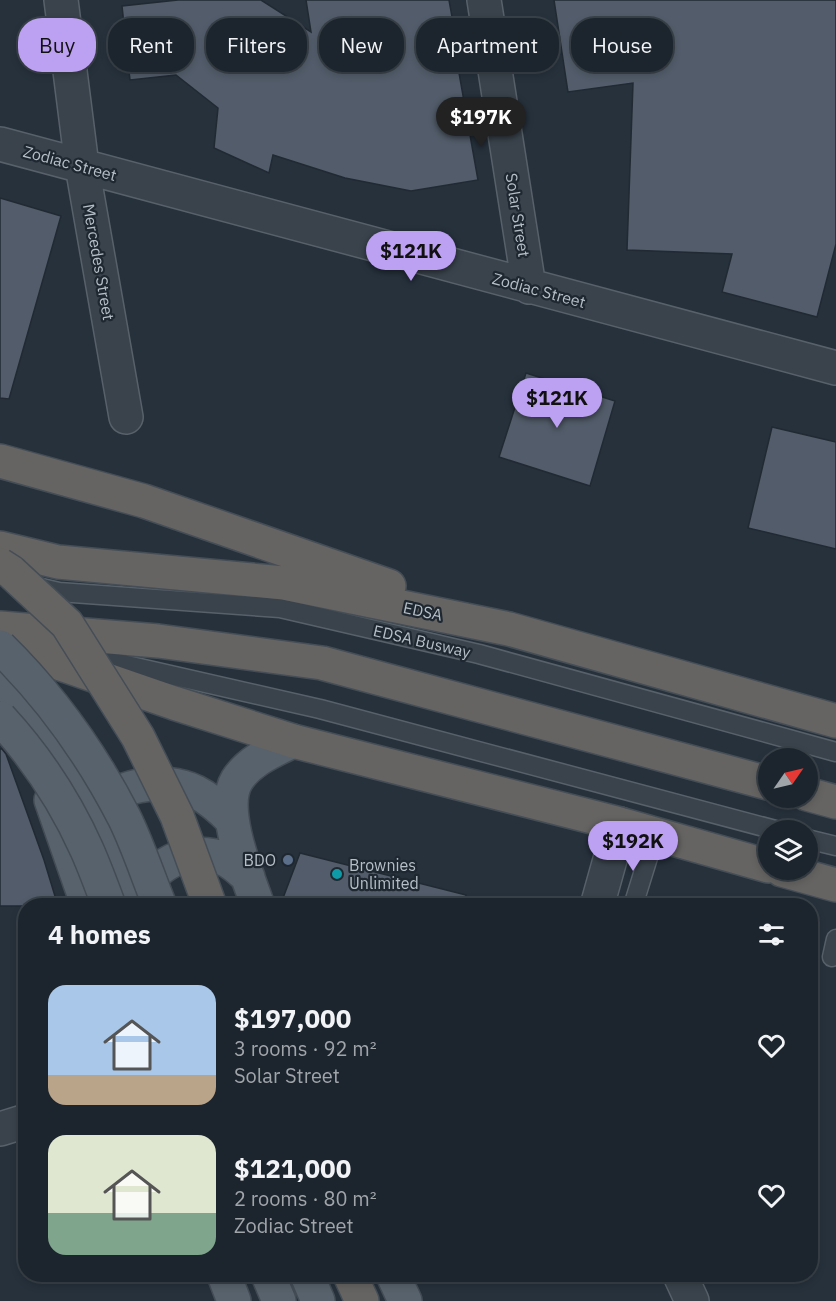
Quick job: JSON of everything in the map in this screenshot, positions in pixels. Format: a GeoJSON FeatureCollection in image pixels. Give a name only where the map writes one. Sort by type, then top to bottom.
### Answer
{"type":"FeatureCollection","features":[{"type":"Feature","properties":{"kind":"highway"},"geometry":{"type":"LineString","coordinates":[[0,461],[144,501],[509,629]]}},
{"type":"Feature","properties":{"kind":"highway","name":"EDSA"},"geometry":{"type":"LineString","coordinates":[[0,548],[58,562],[284,583],[509,629],[836,721]]}},
{"type":"Feature","properties":{"kind":"highway"},"geometry":{"type":"LineString","coordinates":[[0,565],[11,572],[67,624],[138,737],[177,816],[207,898]]}},
{"type":"Feature","properties":{"kind":"highway"},"geometry":{"type":"LineString","coordinates":[[0,628],[158,641],[322,663],[758,780]]}},
{"type":"Feature","properties":{"kind":"highway"},"geometry":{"type":"LineString","coordinates":[[0,645],[293,741],[620,824],[758,863]]}},
{"type":"Feature","properties":{"kind":"highway"},"geometry":{"type":"LineString","coordinates":[[818,797],[836,802]]}},
{"type":"Feature","properties":{"kind":"highway"},"geometry":{"type":"LineString","coordinates":[[818,880],[836,885]]}},
{"type":"Feature","properties":{"kind":"highway"},"geometry":{"type":"LineString","coordinates":[[353,1282],[362,1301]]}},
{"type":"Feature","properties":{"kind":"main road"},"geometry":{"type":"LineString","coordinates":[[0,645],[54,708],[90,758],[124,818],[157,898]]}},
{"type":"Feature","properties":{"kind":"main road"},"geometry":{"type":"LineString","coordinates":[[6,697],[72,769],[94,809],[130,898]]}},
{"type":"Feature","properties":{"kind":"main road"},"geometry":{"type":"LineString","coordinates":[[6,697],[67,848],[84,898]]}},
{"type":"Feature","properties":{"kind":"main road"},"geometry":{"type":"LineString","coordinates":[[6,697],[31,757],[59,799],[86,848],[106,898]]}},
{"type":"Feature","properties":{"kind":"main road"},"geometry":{"type":"LineString","coordinates":[[253,892],[232,820],[231,797],[236,781],[254,762],[293,741]]}},
{"type":"Feature","properties":{"kind":"main road"},"geometry":{"type":"LineString","coordinates":[[67,848],[94,809],[108,798],[141,785],[177,785],[194,790],[210,799],[232,820]]}},
{"type":"Feature","properties":{"kind":"main road"},"geometry":{"type":"LineString","coordinates":[[140,898],[144,885],[154,873],[179,857],[194,854],[224,859],[237,867],[253,892]]}},
{"type":"Feature","properties":{"kind":"main road"},"geometry":{"type":"LineString","coordinates":[[227,1282],[234,1301]]}},
{"type":"Feature","properties":{"kind":"main road"},"geometry":{"type":"LineString","coordinates":[[258,1282],[265,1301]]}},
{"type":"Feature","properties":{"kind":"main road"},"geometry":{"type":"LineString","coordinates":[[271,1282],[279,1301]]}},
{"type":"Feature","properties":{"kind":"main road"},"geometry":{"type":"LineString","coordinates":[[310,1282],[318,1301]]}},
{"type":"Feature","properties":{"kind":"main road"},"geometry":{"type":"LineString","coordinates":[[396,1282],[405,1301]]}},
{"type":"Feature","properties":{"kind":"street","name":"Mercedes Street"},"geometry":{"type":"LineString","coordinates":[[62,0],[82,166],[126,417]]}},
{"type":"Feature","properties":{"kind":"street","name":"Solar Street"},"geometry":{"type":"LineString","coordinates":[[484,0],[529,287]]}},
{"type":"Feature","properties":{"kind":"street","name":"Zodiac Street"},"geometry":{"type":"LineString","coordinates":[[0,144],[836,368]]}},
{"type":"Feature","properties":{"kind":"street"},"geometry":{"type":"LineString","coordinates":[[599,898],[620,824]]}},
{"type":"Feature","properties":{"kind":"street"},"geometry":{"type":"LineString","coordinates":[[0,1129],[18,1123]]}},
{"type":"Feature","properties":{"kind":"street"},"geometry":{"type":"LineString","coordinates":[[683,1282],[692,1301]]}},
{"type":"Feature","properties":{"kind":"lane","name":"EDSA Busway"},"geometry":{"type":"LineString","coordinates":[[0,577],[59,592],[280,608],[479,654],[836,752]]}},
{"type":"Feature","properties":{"kind":"lane"},"geometry":{"type":"LineString","coordinates":[[0,637],[320,709],[758,826]]}},
{"type":"Feature","properties":{"kind":"lane"},"geometry":{"type":"LineString","coordinates":[[635,898],[655,835]]}},
{"type":"Feature","properties":{"kind":"lane"},"geometry":{"type":"LineString","coordinates":[[818,842],[836,846]]}},
{"type":"Feature","properties":{"kind":"building"},"geometry":{"type":"Polygon","coordinates":[[[178,0],[261,0],[289,18],[206,18],[206,72],[307,72],[307,29],[311,32],[306,0],[449,0],[452,18],[416,18],[416,72],[459,72],[478,180],[411,191],[345,178],[273,155],[269,173],[214,148],[218,108],[176,75],[130,80],[129,72],[194,72],[194,18],[123,18],[122,6],[178,0]]]}},
{"type":"Feature","properties":{"kind":"building"},"geometry":{"type":"Polygon","coordinates":[[[554,0],[836,0],[836,244],[817,317],[722,292],[732,254],[627,250],[633,83],[568,92],[559,18],[557,18],[554,0]]]}},
{"type":"Feature","properties":{"kind":"building"},"geometry":{"type":"Polygon","coordinates":[[[0,198],[61,216],[9,399],[0,398],[0,198]]]}},
{"type":"Feature","properties":{"kind":"building"},"geometry":{"type":"Polygon","coordinates":[[[526,373],[615,401],[590,486],[499,457],[526,373]]]}},
{"type":"Feature","properties":{"kind":"building"},"geometry":{"type":"Polygon","coordinates":[[[772,427],[836,442],[836,549],[748,528],[772,427]]]}},
{"type":"Feature","properties":{"kind":"building"},"geometry":{"type":"Polygon","coordinates":[[[0,749],[2,749],[6,754],[56,898],[18,898],[18,906],[0,906],[0,749]]]}},
{"type":"Feature","properties":{"kind":"building","name":"Brownies Unlimited"},"geometry":{"type":"Polygon","coordinates":[[[300,853],[466,895],[465,898],[283,898],[300,853]]]}},
{"type":"Feature","properties":{"kind":"place","name":"BDO"},"geometry":{"type":"Point","coordinates":[288,860]}},
{"type":"Feature","properties":{"kind":"place","name":"Brownies Unlimited"},"geometry":{"type":"Point","coordinates":[337,874]}}]}
